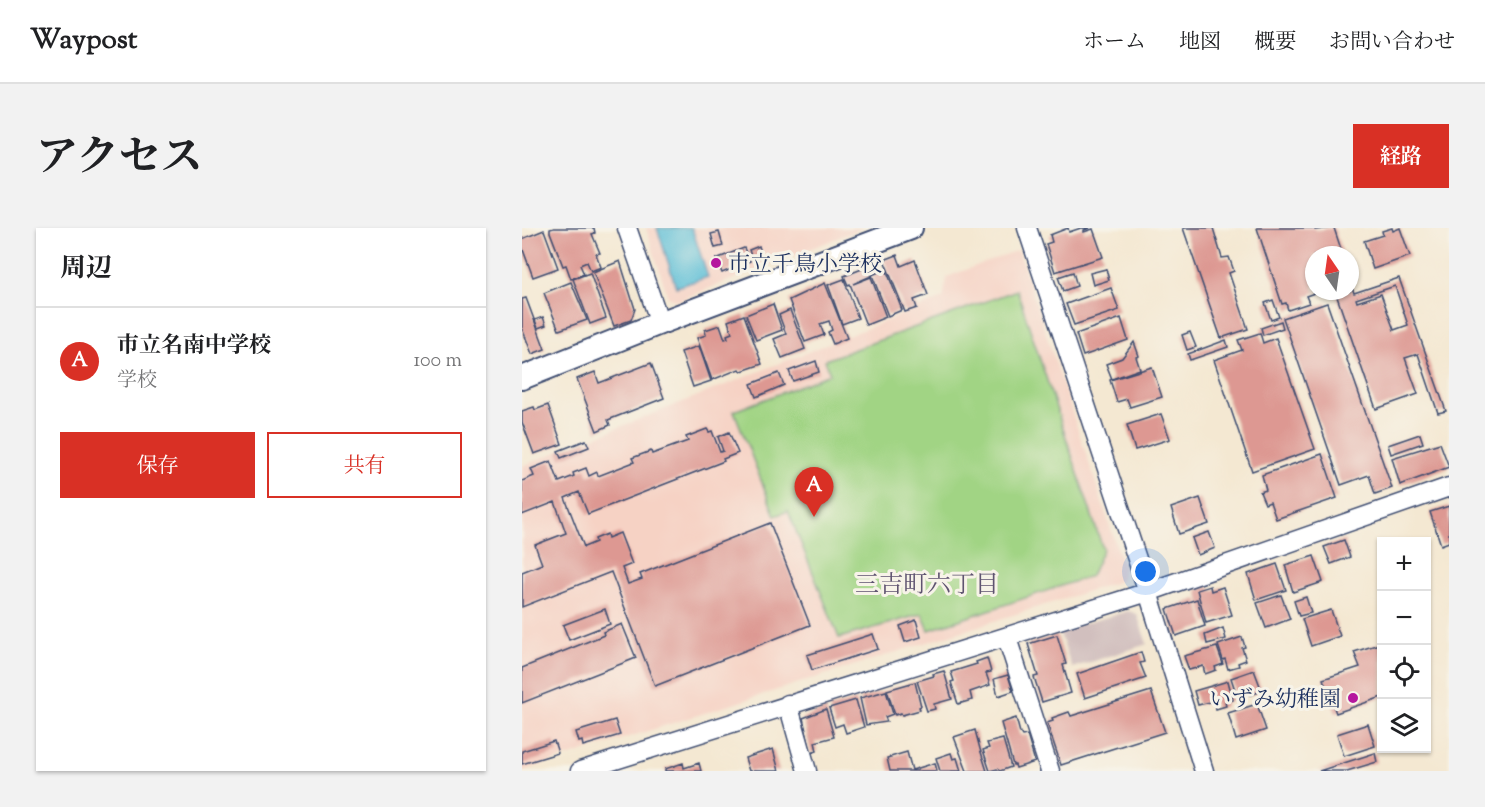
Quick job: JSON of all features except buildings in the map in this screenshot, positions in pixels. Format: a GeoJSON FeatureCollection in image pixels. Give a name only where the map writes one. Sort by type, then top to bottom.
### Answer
{"type":"FeatureCollection","features":[{"type":"Feature","properties":{"kind":"street"},"geometry":{"type":"LineString","coordinates":[[627,228],[660,323]]}},
{"type":"Feature","properties":{"kind":"street"},"geometry":{"type":"LineString","coordinates":[[522,378],[911,228]]}},
{"type":"Feature","properties":{"kind":"street"},"geometry":{"type":"LineString","coordinates":[[1028,228],[1148,592],[1204,771]]}},
{"type":"Feature","properties":{"kind":"street"},"geometry":{"type":"LineString","coordinates":[[580,771],[1148,592],[1449,487]]}},
{"type":"Feature","properties":{"kind":"street"},"geometry":{"type":"LineString","coordinates":[[1007,638],[1050,771]]}},
{"type":"Feature","properties":{"kind":"street"},"geometry":{"type":"LineString","coordinates":[[788,704],[807,771]]}},
{"type":"Feature","properties":{"kind":"shaded area","name":"市立千鳥小学校"},"geometry":{"type":"Polygon","coordinates":[[[646,228],[863,228],[677,301],[668,297],[646,228]]]}},
{"type":"Feature","properties":{"kind":"shaded area"},"geometry":{"type":"Polygon","coordinates":[[[1018,250],[1124,568],[1120,581],[522,771],[522,466],[943,298],[947,277],[1018,250]]]}},
{"type":"Feature","properties":{"kind":"shaded area"},"geometry":{"type":"Polygon","coordinates":[[[1128,611],[1137,614],[1147,644],[1072,668],[1059,631],[1128,611]]]}},
{"type":"Feature","properties":{"kind":"green space"},"geometry":{"type":"Polygon","coordinates":[[[1017,290],[1103,549],[1091,576],[929,630],[922,614],[839,638],[788,511],[775,516],[734,411],[830,374],[825,360],[1017,290]]]}},
{"type":"Feature","properties":{"kind":"water"},"geometry":{"type":"Polygon","coordinates":[[[657,228],[692,228],[708,277],[676,287],[657,228]]]}},
{"type":"Feature","properties":{"kind":"place","name":"市立千鳥小学校"},"geometry":{"type":"Point","coordinates":[716,263]}},
{"type":"Feature","properties":{"kind":"place","name":"市立名南中学校"},"geometry":{"type":"Point","coordinates":[814,517]}},
{"type":"Feature","properties":{"kind":"place","name":"いずみ幼稚園"},"geometry":{"type":"Point","coordinates":[1353,698]}},
{"type":"Feature","properties":{"kind":"district","name":"三吉町六丁目"},"geometry":{"type":"Point","coordinates":[927,584]}}]}
